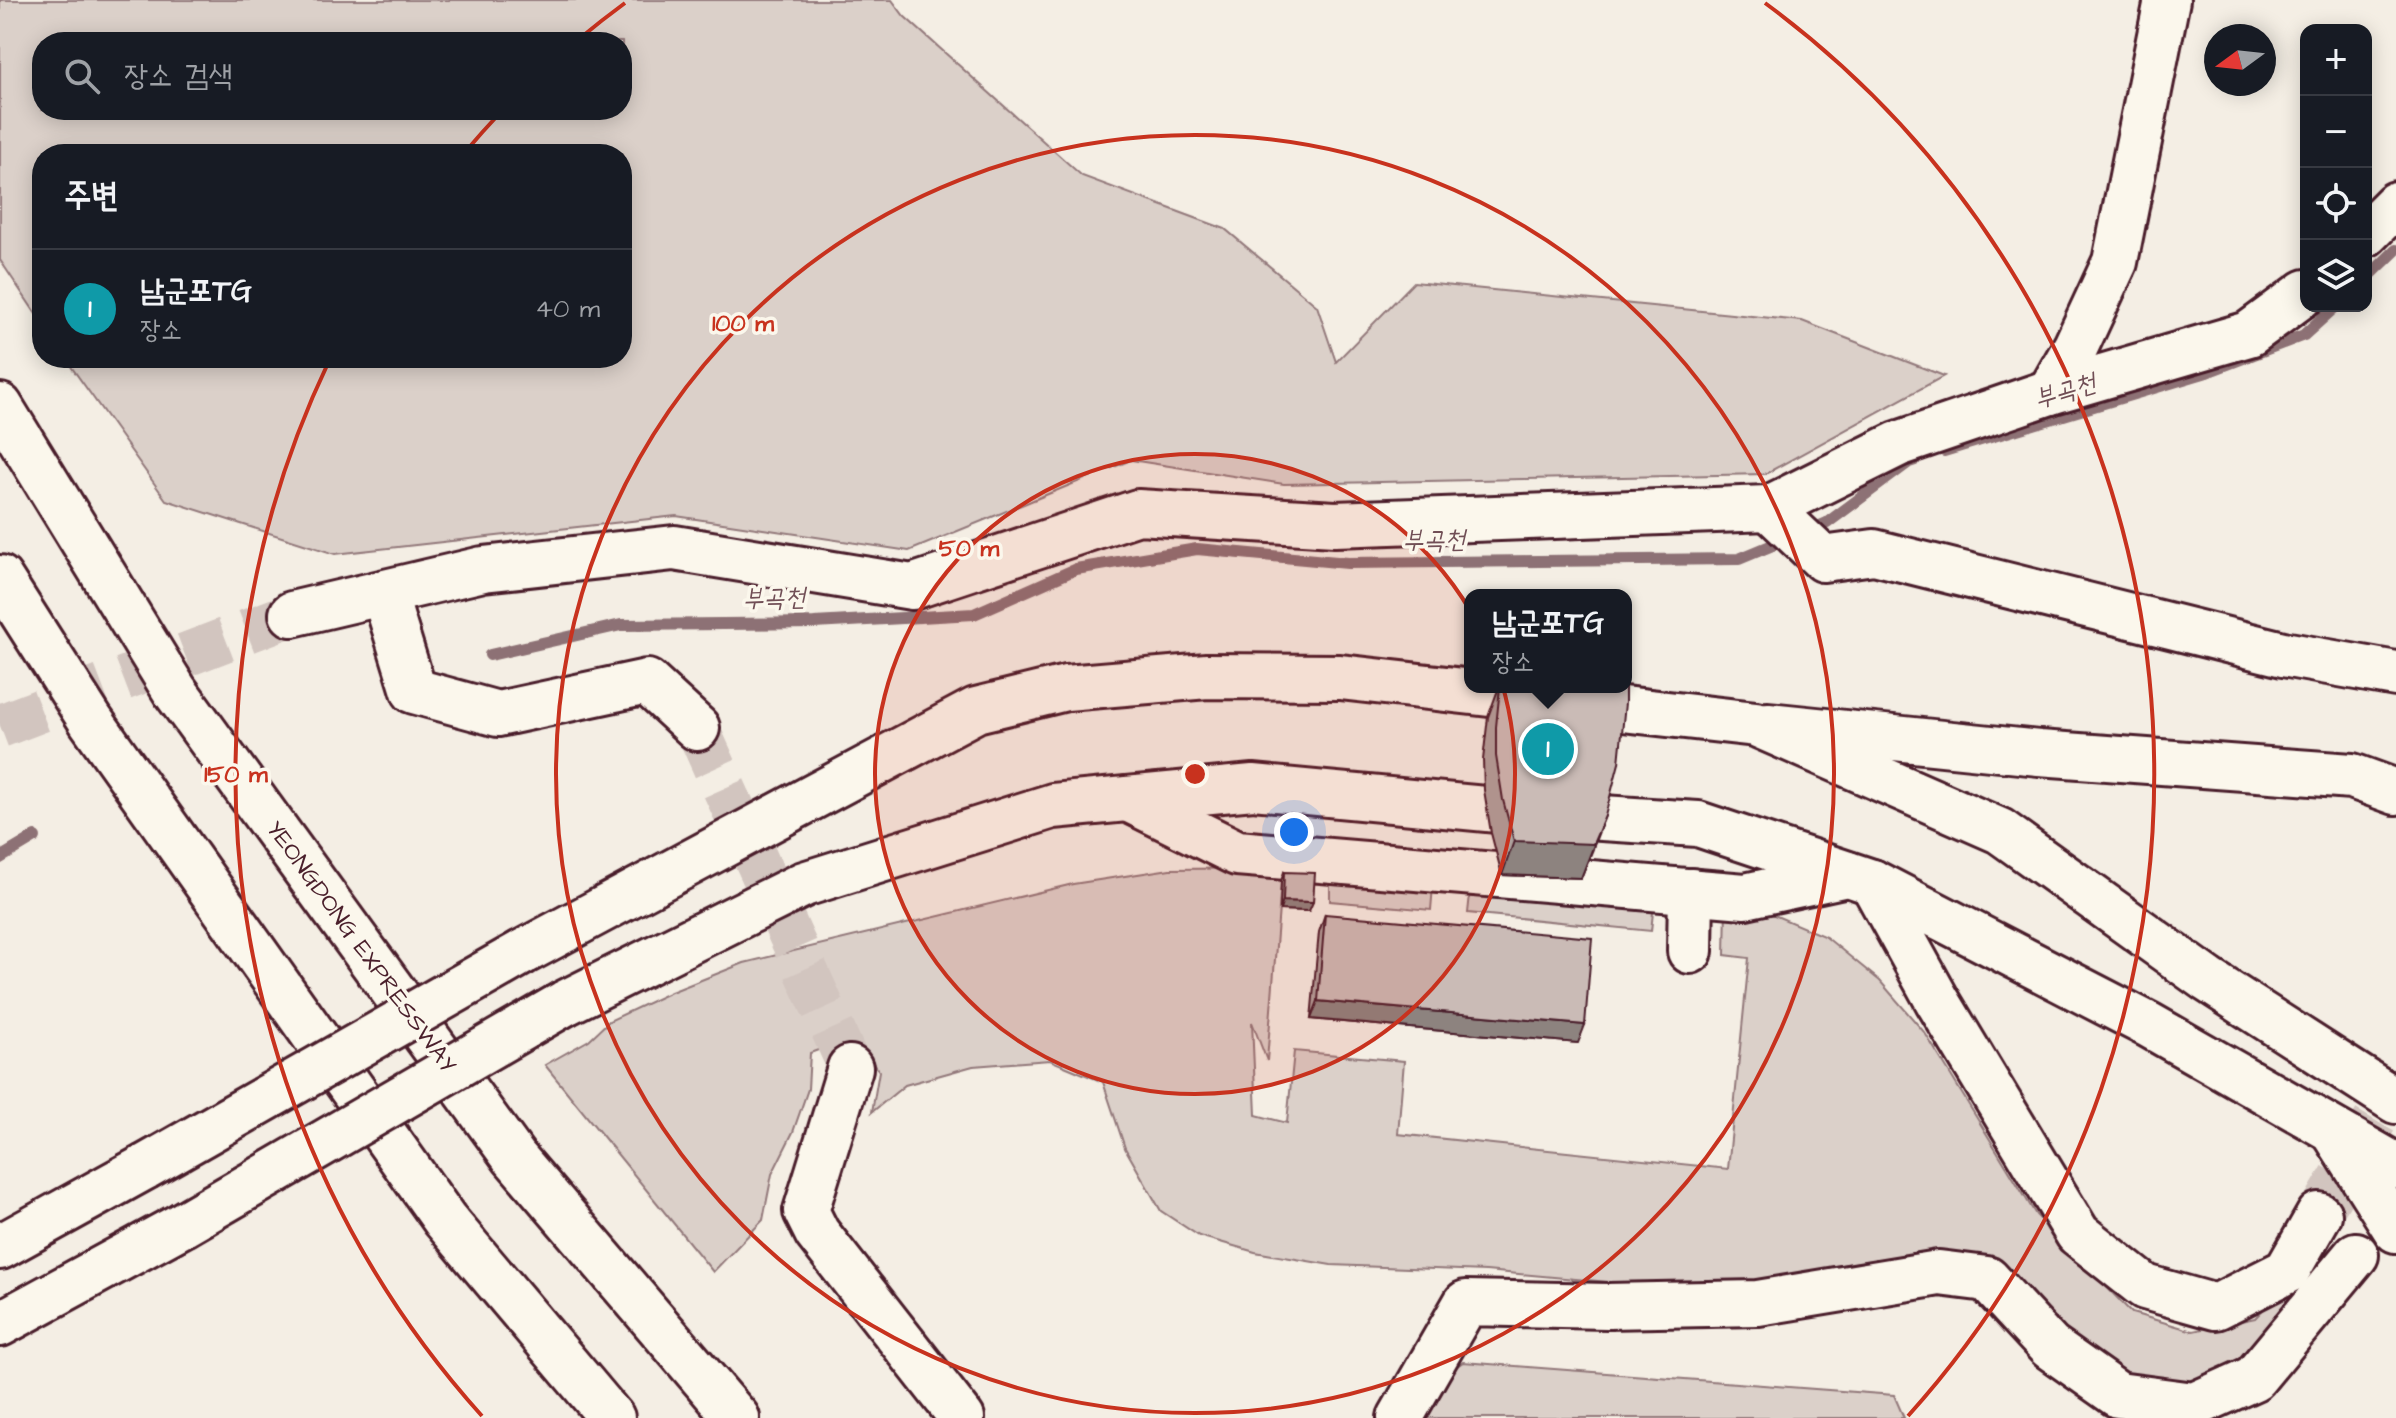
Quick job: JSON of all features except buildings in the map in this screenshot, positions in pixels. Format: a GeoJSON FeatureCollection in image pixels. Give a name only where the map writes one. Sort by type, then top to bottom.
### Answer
{"type":"FeatureCollection","features":[{"type":"Feature","properties":{"kind":"main road"},"geometry":{"type":"LineString","coordinates":[[2050,392],[2076,346],[2115,262],[2167,0]]}},
{"type":"Feature","properties":{"kind":"main road"},"geometry":{"type":"LineString","coordinates":[[2372,228],[2396,204]]}},
{"type":"Feature","properties":{"kind":"main road"},"geometry":{"type":"LineString","coordinates":[[292,614],[483,569],[674,548],[912,587],[1138,512],[1335,524],[1769,508],[1898,444],[2050,392],[2249,334],[2300,296]]}},
{"type":"Feature","properties":{"kind":"main road","name":"YEONGDONG EXPRESSWAY"},"geometry":{"type":"LineString","coordinates":[[0,406],[175,691],[514,1157],[737,1418]]}},
{"type":"Feature","properties":{"kind":"main road"},"geometry":{"type":"LineString","coordinates":[[1769,508],[1823,559],[1874,552],[2283,654],[2396,674]]}},
{"type":"Feature","properties":{"kind":"main road"},"geometry":{"type":"LineString","coordinates":[[0,578],[91,721],[445,1220],[612,1418]]}},
{"type":"Feature","properties":{"kind":"main road"},"geometry":{"type":"LineString","coordinates":[[384,593],[414,691],[498,714],[647,682],[697,728]]}},
{"type":"Feature","properties":{"kind":"main road"},"geometry":{"type":"LineString","coordinates":[[0,1247],[523,952],[976,710],[1066,688],[1207,676],[1340,677],[1464,691]]}},
{"type":"Feature","properties":{"kind":"main road"},"geometry":{"type":"LineString","coordinates":[[1482,693],[2039,753],[2352,776],[2396,792]]}},
{"type":"Feature","properties":{"kind":"main road"},"geometry":{"type":"LineString","coordinates":[[1756,724],[2000,831],[2208,980],[2376,1082],[2396,1101]]}},
{"type":"Feature","properties":{"kind":"main road"},"geometry":{"type":"LineString","coordinates":[[0,1324],[182,1225],[565,1003],[804,884],[1053,806],[1253,787],[1538,814],[1698,824],[1860,878],[2149,1025],[2396,1166]]}},
{"type":"Feature","properties":{"kind":"main road"},"geometry":{"type":"LineString","coordinates":[[1128,799],[1237,853],[1745,896],[1860,878]]}},
{"type":"Feature","properties":{"kind":"main road"},"geometry":{"type":"LineString","coordinates":[[1860,878],[2078,1234],[2145,1287],[2216,1307],[2287,1271],[2319,1215]]}},
{"type":"Feature","properties":{"kind":"main road"},"geometry":{"type":"LineString","coordinates":[[1690,951],[1691,891]]}},
{"type":"Feature","properties":{"kind":"main road"},"geometry":{"type":"LineString","coordinates":[[850,1068],[806,1211],[817,1233],[962,1418]]}},
{"type":"Feature","properties":{"kind":"main road"},"geometry":{"type":"LineString","coordinates":[[2330,1126],[2396,1230]]}},
{"type":"Feature","properties":{"kind":"main road"},"geometry":{"type":"LineString","coordinates":[[1400,1418],[1466,1303],[1607,1306],[1758,1303],[1939,1273],[1987,1279],[2050,1347],[2118,1395],[2194,1405],[2254,1378],[2356,1255]]}},
{"type":"Feature","properties":{"kind":"shaded area"},"geometry":{"type":"Polygon","coordinates":[[[0,0],[892,0],[904,16],[1082,176],[1225,229],[1317,306],[1336,362],[1414,282],[1802,321],[1944,376],[1765,474],[1284,484],[1131,460],[909,551],[676,516],[335,554],[166,500],[72,368],[632,368],[632,144],[32,144],[32,308],[0,260],[0,0]]]}},
{"type":"Feature","properties":{"kind":"shaded area"},"geometry":{"type":"Polygon","coordinates":[[[1279,868],[1433,886],[1431,910],[1330,901],[1330,884],[1281,882],[1267,1061],[1252,1022],[1256,1115],[1287,1123],[1294,1051],[1404,1061],[1398,1134],[1728,1169],[1749,958],[1725,955],[1726,907],[1767,912],[1826,937],[1880,981],[1925,1033],[2036,1215],[2132,1313],[2193,1331],[2255,1318],[2312,1259],[2303,1291],[2257,1352],[2194,1381],[2138,1387],[1974,1264],[1905,1255],[1829,1267],[1766,1287],[1664,1287],[1486,1271],[1331,1265],[1255,1252],[1199,1236],[1161,1211],[1125,1148],[1103,1082],[1050,1060],[973,1066],[905,1085],[872,1112],[879,1071],[854,1037],[810,1053],[808,1089],[793,1132],[772,1174],[763,1220],[713,1272],[545,1065],[589,1040],[609,1021],[744,963],[1073,884],[1170,869],[1279,868]]]}},
{"type":"Feature","properties":{"kind":"shaded area"},"geometry":{"type":"Polygon","coordinates":[[[1471,885],[1654,903],[1651,931],[1468,913],[1471,885]]]}},
{"type":"Feature","properties":{"kind":"shaded area"},"geometry":{"type":"Polygon","coordinates":[[[1463,1362],[1894,1395],[1904,1418],[1382,1418],[1463,1362]]]}},
{"type":"Feature","properties":{"kind":"waterway","name":"부곡천"},"geometry":{"type":"LineString","coordinates":[[2372,273],[2396,250]]}},
{"type":"Feature","properties":{"kind":"waterway","name":"부곡천"},"geometry":{"type":"LineString","coordinates":[[1944,451],[2207,372],[2304,335],[2329,312]]}},
{"type":"Feature","properties":{"kind":"waterway","name":"부곡천"},"geometry":{"type":"LineString","coordinates":[[1808,531],[1827,523],[1915,460]]}},
{"type":"Feature","properties":{"kind":"waterway","name":"부곡천"},"geometry":{"type":"LineString","coordinates":[[490,655],[621,625],[814,623],[974,614],[1076,569],[1197,549],[1348,563],[1739,559],[1787,539]]}},
{"type":"Feature","properties":{"kind":"waterway","name":"부곡천"},"geometry":{"type":"LineString","coordinates":[[0,858],[35,837]]}},
{"type":"Feature","properties":{"kind":"tunnel"},"geometry":{"type":"LineString","coordinates":[[0,726],[292,614]]}},
{"type":"Feature","properties":{"kind":"tunnel"},"geometry":{"type":"LineString","coordinates":[[697,728],[850,1068]]}},
{"type":"Feature","properties":{"kind":"tunnel"},"geometry":{"type":"LineString","coordinates":[[2319,1215],[2396,1085]]}},
{"type":"Feature","properties":{"kind":"place","name":"남군포TG"},"geometry":{"type":"Point","coordinates":[1548,749]}}]}
